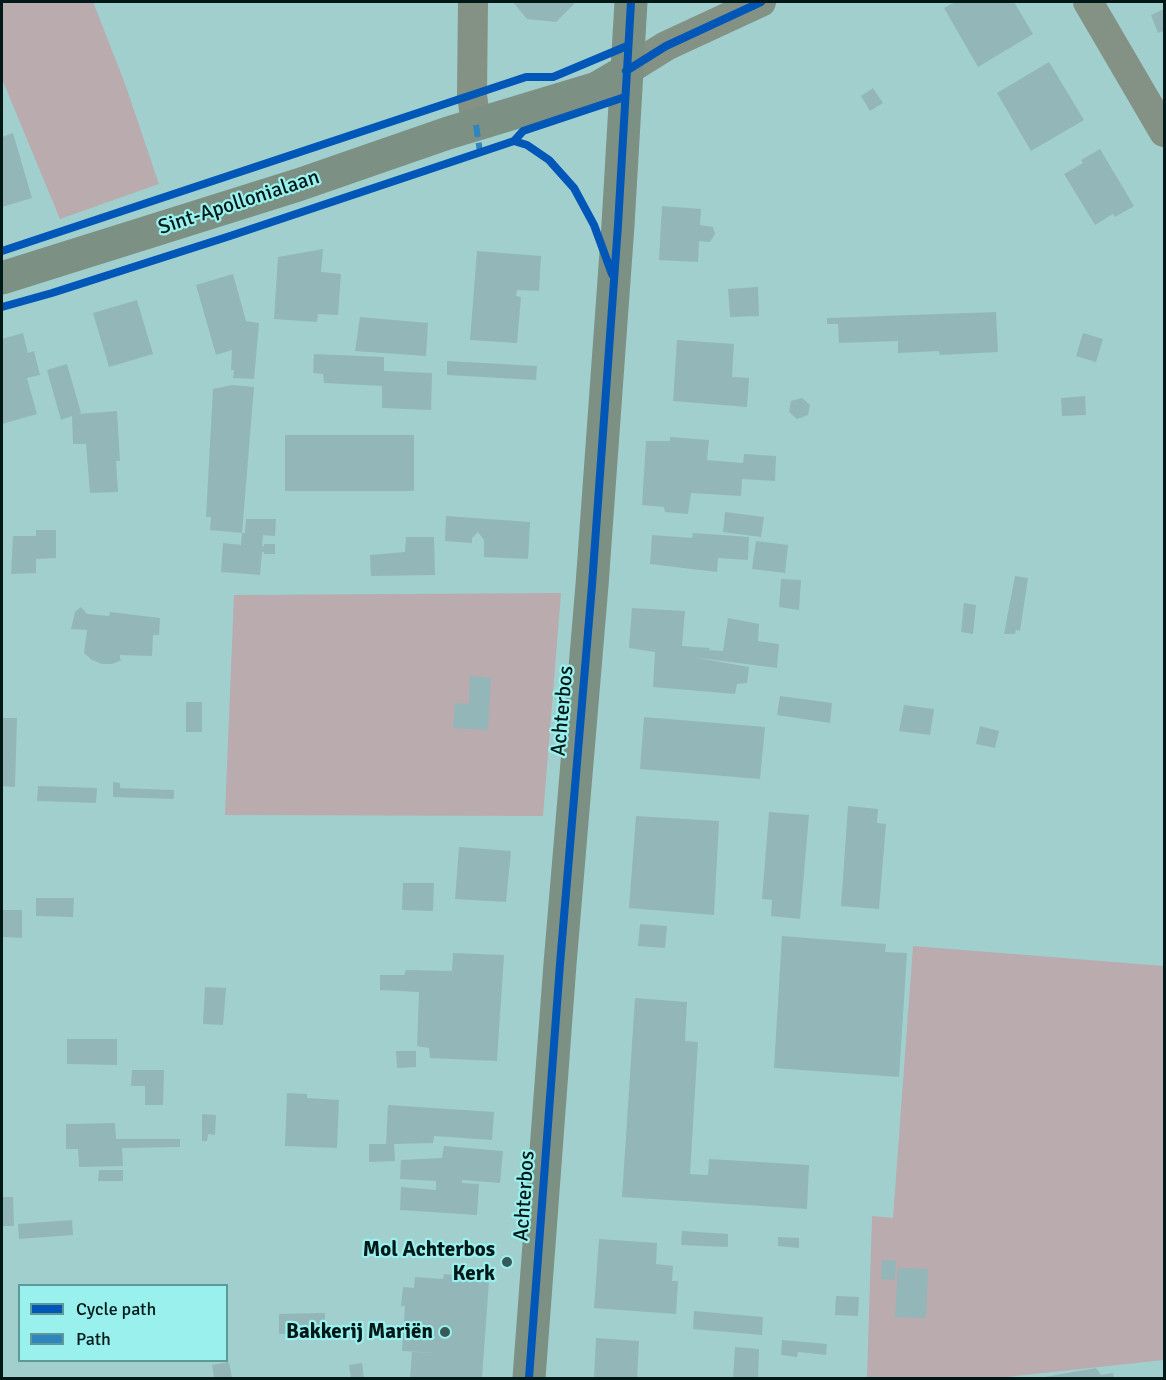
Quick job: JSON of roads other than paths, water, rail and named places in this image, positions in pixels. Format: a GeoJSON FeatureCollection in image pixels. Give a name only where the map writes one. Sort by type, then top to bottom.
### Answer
{"type":"FeatureCollection","features":[{"type":"Feature","properties":{"kind":"street"},"geometry":{"type":"LineString","coordinates":[[472,2],[472,95],[476,125]]}},
{"type":"Feature","properties":{"kind":"street","name":"Achterbos"},"geometry":{"type":"LineString","coordinates":[[529,1378],[560,964],[592,585],[618,225],[631,2]]}},
{"type":"Feature","properties":{"kind":"street"},"geometry":{"type":"LineString","coordinates":[[626,58],[666,46],[761,2]]}},
{"type":"Feature","properties":{"kind":"street"},"geometry":{"type":"LineString","coordinates":[[1088,2],[1164,132]]}},
{"type":"Feature","properties":{"kind":"street","name":"Sint-Apollonialaan"},"geometry":{"type":"LineString","coordinates":[[2,278],[597,88],[626,58]]}},
{"type":"Feature","properties":{"kind":"place","name":"Mol Achterbos Kerk"},"geometry":{"type":"Point","coordinates":[507,1262]}},
{"type":"Feature","properties":{"kind":"place","name":"Bakkerij Mariën"},"geometry":{"type":"Point","coordinates":[445,1332]}}]}
